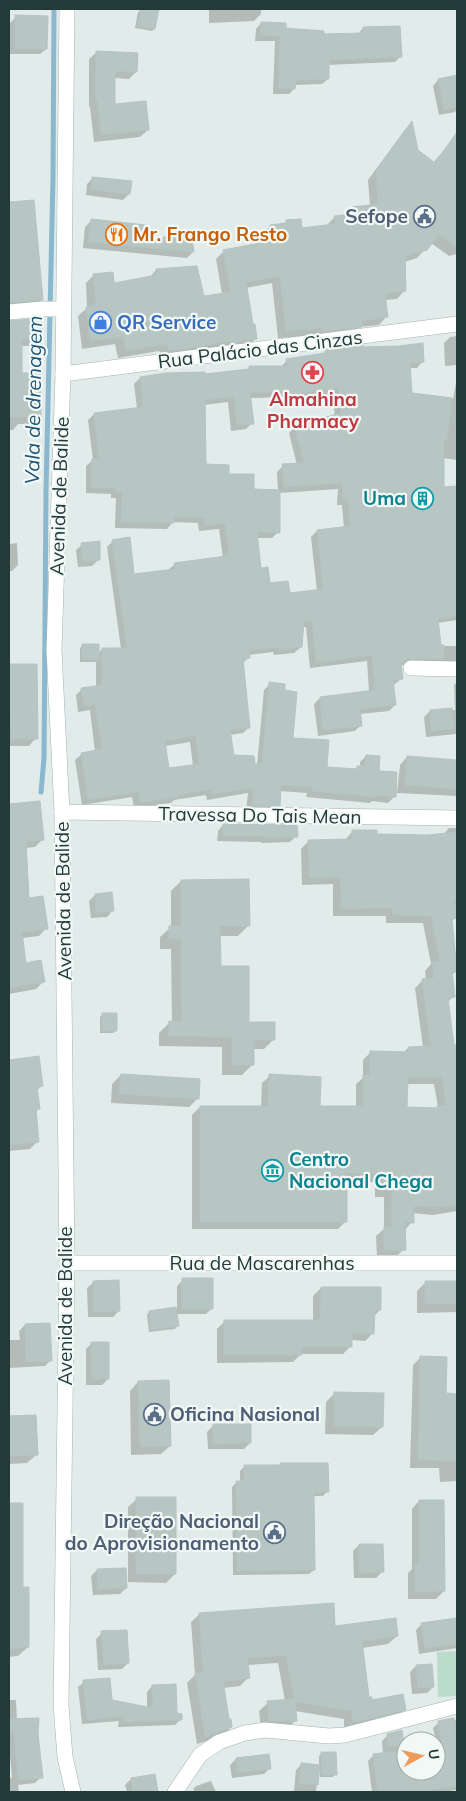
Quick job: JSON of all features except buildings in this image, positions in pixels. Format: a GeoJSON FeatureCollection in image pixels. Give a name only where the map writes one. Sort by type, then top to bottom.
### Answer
{"type":"FeatureCollection","features":[{"type":"Feature","properties":{"kind":"main road","name":"Avenida de Balide"},"geometry":{"type":"LineString","coordinates":[[67,9],[53,309],[63,374],[54,650],[62,812],[67,1263],[61,1705],[66,1757],[73,1792]]}},
{"type":"Feature","properties":{"kind":"main road"},"geometry":{"type":"LineString","coordinates":[[9,312],[53,309]]}},
{"type":"Feature","properties":{"kind":"main road","name":"Rua Palácio das Cinzas"},"geometry":{"type":"LineString","coordinates":[[63,374],[457,324]]}},
{"type":"Feature","properties":{"kind":"main road"},"geometry":{"type":"LineString","coordinates":[[411,668],[457,669]]}},
{"type":"Feature","properties":{"kind":"main road","name":"Travessa Do Tais Mean"},"geometry":{"type":"LineString","coordinates":[[62,812],[457,818]]}},
{"type":"Feature","properties":{"kind":"main road","name":"Rua de Mascarenhas"},"geometry":{"type":"LineString","coordinates":[[67,1263],[457,1263]]}},
{"type":"Feature","properties":{"kind":"main road"},"geometry":{"type":"LineString","coordinates":[[175,1792],[200,1754],[219,1742],[245,1733],[266,1730],[329,1736],[345,1735],[457,1706]]}},
{"type":"Feature","properties":{"kind":"green space"},"geometry":{"type":"Polygon","coordinates":[[[457,1651],[457,1696],[438,1697],[437,1652],[457,1651]]]}},
{"type":"Feature","properties":{"kind":"waterway","name":"Vala de drenagem"},"geometry":{"type":"LineString","coordinates":[[41,792],[44,758],[46,492],[53,178],[54,9]]}},
{"type":"Feature","properties":{"kind":"place","name":"Sefope"},"geometry":{"type":"Point","coordinates":[424,216]}},
{"type":"Feature","properties":{"kind":"place","name":"Mr. Frango Resto"},"geometry":{"type":"Point","coordinates":[117,234]}},
{"type":"Feature","properties":{"kind":"place","name":"QR Service"},"geometry":{"type":"Point","coordinates":[101,322]}},
{"type":"Feature","properties":{"kind":"place","name":"Almahina Pharmacy"},"geometry":{"type":"Point","coordinates":[313,373]}},
{"type":"Feature","properties":{"kind":"place","name":"Uma"},"geometry":{"type":"Point","coordinates":[422,498]}},
{"type":"Feature","properties":{"kind":"place","name":"Centro Nacional Chega"},"geometry":{"type":"Point","coordinates":[273,1170]}},
{"type":"Feature","properties":{"kind":"place","name":"Oficina Nasional"},"geometry":{"type":"Point","coordinates":[154,1414]}},
{"type":"Feature","properties":{"kind":"place","name":"Direção Nacional do Aprovisionamento"},"geometry":{"type":"Point","coordinates":[275,1532]}}]}
